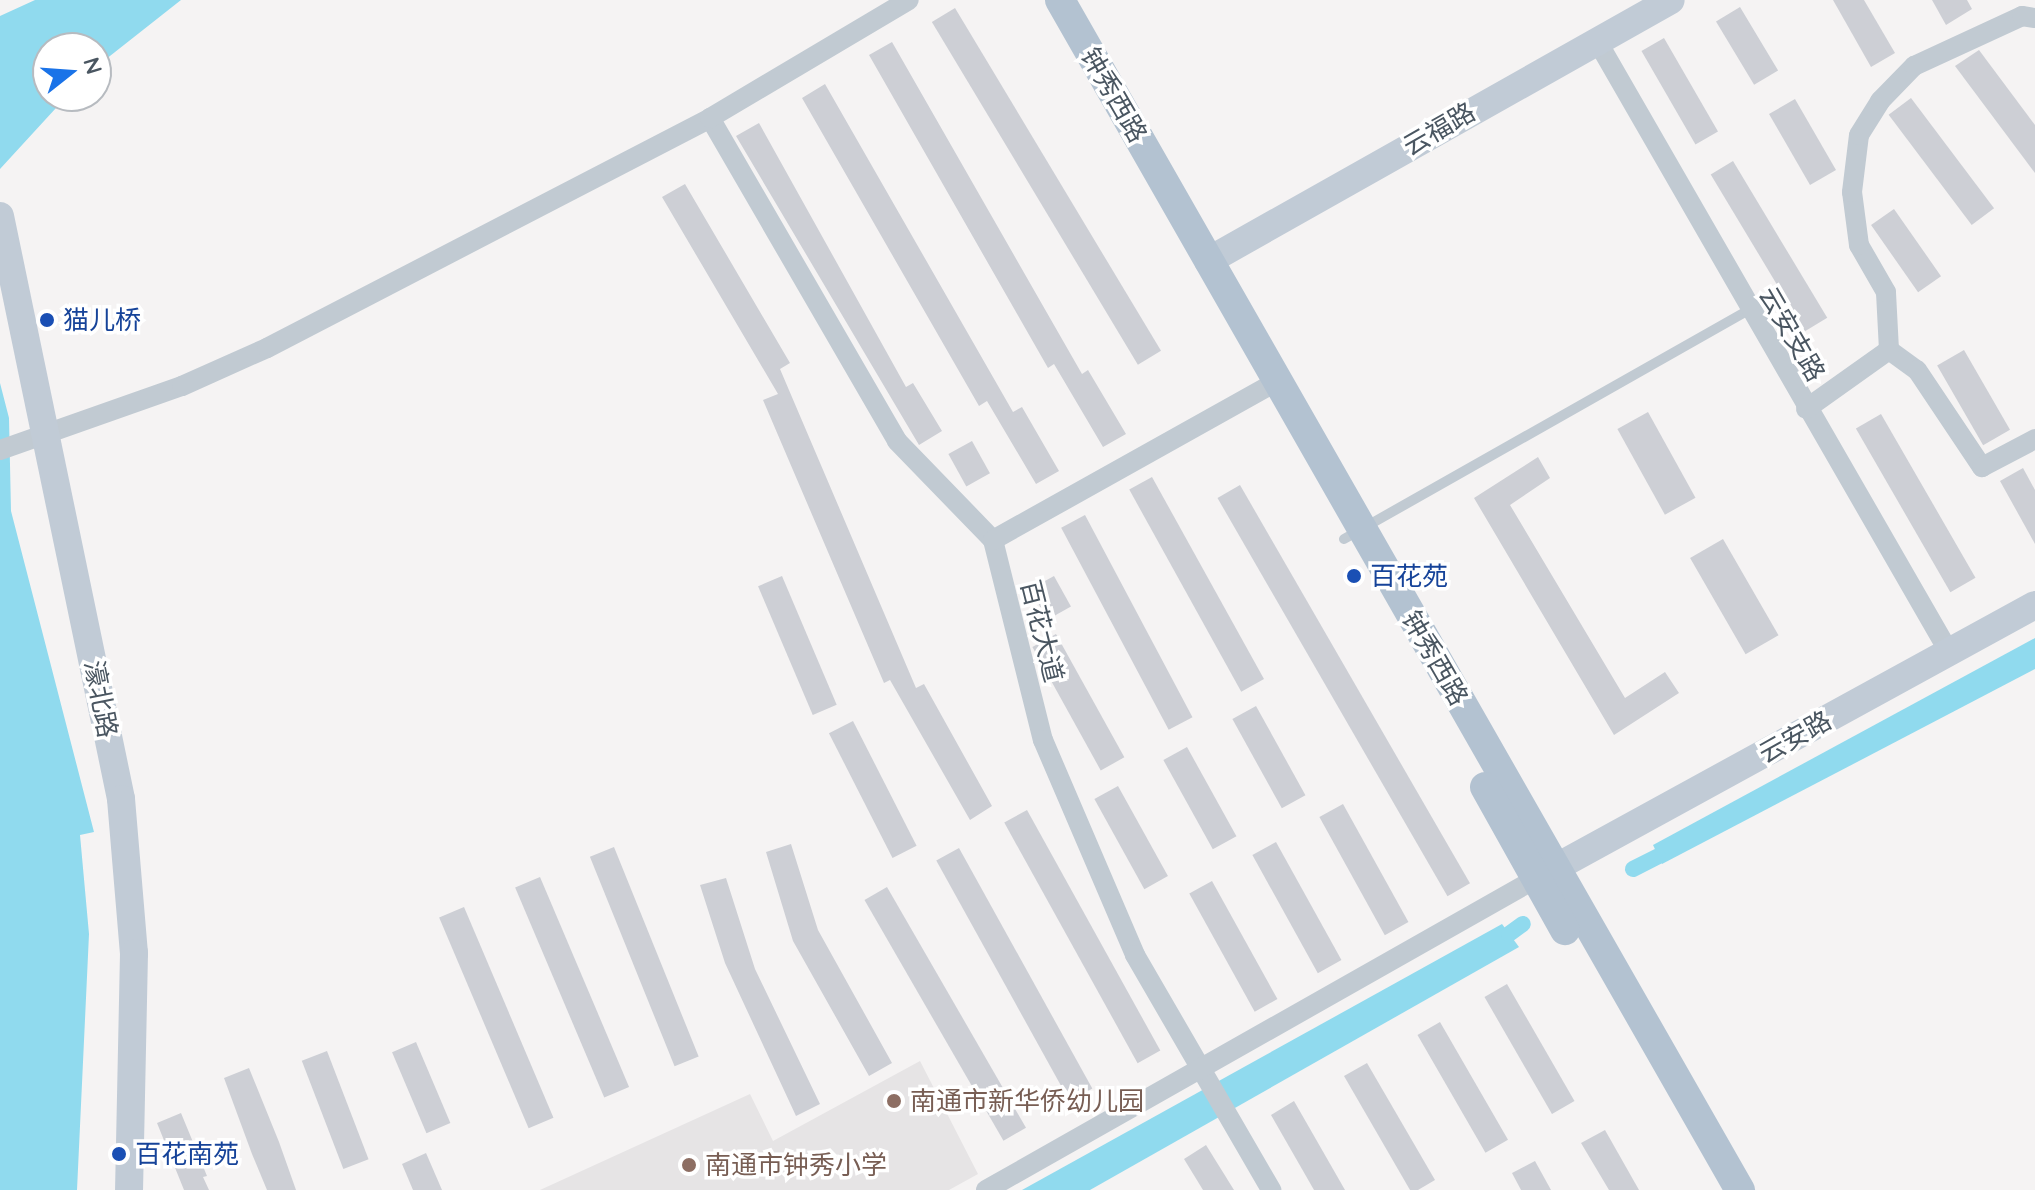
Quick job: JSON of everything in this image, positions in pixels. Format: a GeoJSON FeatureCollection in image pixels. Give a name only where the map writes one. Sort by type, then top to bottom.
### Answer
{"type":"FeatureCollection","features":[{"type":"Feature","properties":{"kind":"main road","name":"钟秀西路"},"geometry":{"type":"LineString","coordinates":[[1036,0],[1268,386],[1546,874],[1716,1190]]}},
{"type":"Feature","properties":{"kind":"main road","name":"钟秀西路"},"geometry":{"type":"LineString","coordinates":[[1060,0],[1208,261],[1268,386]]}},
{"type":"Feature","properties":{"kind":"main road","name":"钟秀西路"},"geometry":{"type":"LineString","coordinates":[[1546,874],[1740,1190]]}},
{"type":"Feature","properties":{"kind":"street"},"geometry":{"type":"LineString","coordinates":[[6,448],[182,386],[267,348],[710,118],[909,0]]}},
{"type":"Feature","properties":{"kind":"street","name":"云福路"},"geometry":{"type":"LineString","coordinates":[[1208,261],[1596,39],[1671,0]]}},
{"type":"Feature","properties":{"kind":"street"},"geometry":{"type":"LineString","coordinates":[[1889,350],[1886,292],[1859,245],[1852,192],[1859,135],[1880,101],[1914,66],[2022,16],[2035,18]]}},
{"type":"Feature","properties":{"kind":"street","name":"云安支路"},"geometry":{"type":"LineString","coordinates":[[1596,39],[1748,310],[1949,652]]}},
{"type":"Feature","properties":{"kind":"street"},"geometry":{"type":"LineString","coordinates":[[710,118],[897,441],[993,540],[1268,386]]}},
{"type":"Feature","properties":{"kind":"street","name":"濠北路"},"geometry":{"type":"LineString","coordinates":[[0,216],[48,434],[121,799],[134,953],[129,1190]]}},
{"type":"Feature","properties":{"kind":"street"},"geometry":{"type":"LineString","coordinates":[[1806,409],[1889,350]]}},
{"type":"Feature","properties":{"kind":"street"},"geometry":{"type":"LineString","coordinates":[[1889,350],[1917,370],[1982,467],[2035,439]]}},
{"type":"Feature","properties":{"kind":"street","name":"百花大道"},"geometry":{"type":"LineString","coordinates":[[993,540],[1043,740],[1135,955],[1271,1190]]}},
{"type":"Feature","properties":{"kind":"street","name":"云安路"},"geometry":{"type":"LineString","coordinates":[[1546,874],[2035,605]]}},
{"type":"Feature","properties":{"kind":"street"},"geometry":{"type":"LineString","coordinates":[[986,1190],[1204,1072],[1546,874]]}},
{"type":"Feature","properties":{"kind":"lane"},"geometry":{"type":"LineString","coordinates":[[1353,535],[1748,310]]}},
{"type":"Feature","properties":{"kind":"shaded area"},"geometry":{"type":"Polygon","coordinates":[[[920,1061],[978,1174],[949,1190],[540,1190],[750,1094],[773,1141],[920,1061]]]}},
{"type":"Feature","properties":{"kind":"water"},"geometry":{"type":"Polygon","coordinates":[[[35,0],[181,0],[112,54],[112,32],[32,32],[32,112],[52,112],[0,169],[0,16],[35,0]]]}},
{"type":"Feature","properties":{"kind":"water"},"geometry":{"type":"Polygon","coordinates":[[[0,383],[9,418],[11,511],[94,832],[80,835],[89,934],[77,1190],[0,1190],[0,383]]]}},
{"type":"Feature","properties":{"kind":"water"},"geometry":{"type":"Polygon","coordinates":[[[2035,638],[2035,669],[1662,864],[1653,845],[2035,638]]]}},
{"type":"Feature","properties":{"kind":"water"},"geometry":{"type":"Polygon","coordinates":[[[1502,924],[1519,947],[1090,1190],[1022,1190],[1502,924]]]}},
{"type":"Feature","properties":{"kind":"building"},"geometry":{"type":"Polygon","coordinates":[[[1833,0],[1864,0],[1895,53],[1871,67],[1833,0]]]}},
{"type":"Feature","properties":{"kind":"building"},"geometry":{"type":"Polygon","coordinates":[[[1932,0],[1967,0],[1972,9],[1946,25],[1932,0]]]}},
{"type":"Feature","properties":{"kind":"building"},"geometry":{"type":"Polygon","coordinates":[[[1740,7],[1778,70],[1754,85],[1716,21],[1740,7]]]}},
{"type":"Feature","properties":{"kind":"building"},"geometry":{"type":"Polygon","coordinates":[[[955,8],[1161,351],[1138,365],[932,22],[955,8]]]}},
{"type":"Feature","properties":{"kind":"building"},"geometry":{"type":"Polygon","coordinates":[[[1664,38],[1718,132],[1695,145],[1641,51],[1664,38]]]}},
{"type":"Feature","properties":{"kind":"building"},"geometry":{"type":"Polygon","coordinates":[[[892,42],[1082,374],[1088,370],[1126,434],[1103,447],[1054,364],[1048,368],[869,55],[892,42]]]}},
{"type":"Feature","properties":{"kind":"building"},"geometry":{"type":"Polygon","coordinates":[[[1979,50],[2035,125],[2035,173],[1955,66],[1979,50]]]}},
{"type":"Feature","properties":{"kind":"building"},"geometry":{"type":"Polygon","coordinates":[[[825,84],[1013,412],[1022,407],[1059,471],[1036,484],[987,401],[979,406],[802,98],[825,84]]]}},
{"type":"Feature","properties":{"kind":"building"},"geometry":{"type":"Polygon","coordinates":[[[1911,98],[1994,208],[1972,225],[1889,115],[1911,98]]]}},
{"type":"Feature","properties":{"kind":"building"},"geometry":{"type":"Polygon","coordinates":[[[1795,99],[1836,170],[1810,185],[1769,114],[1795,99]]]}},
{"type":"Feature","properties":{"kind":"building"},"geometry":{"type":"Polygon","coordinates":[[[759,123],[906,387],[913,383],[942,431],[919,445],[736,136],[759,123]]]}},
{"type":"Feature","properties":{"kind":"building"},"geometry":{"type":"Polygon","coordinates":[[[1733,161],[1827,318],[1805,331],[1711,174],[1733,161]]]}},
{"type":"Feature","properties":{"kind":"building"},"geometry":{"type":"Polygon","coordinates":[[[685,184],[790,363],[780,369],[916,688],[924,684],[992,806],[970,820],[890,680],[884,683],[763,400],[778,394],[662,197],[685,184]]]}},
{"type":"Feature","properties":{"kind":"building"},"geometry":{"type":"Polygon","coordinates":[[[1894,209],[1941,276],[1918,292],[1871,225],[1894,209]]]}},
{"type":"Feature","properties":{"kind":"building"},"geometry":{"type":"Polygon","coordinates":[[[1964,350],[2010,430],[1983,445],[1937,366],[1964,350]]]}},
{"type":"Feature","properties":{"kind":"building"},"geometry":{"type":"Polygon","coordinates":[[[1648,412],[1696,498],[1665,515],[1617,429],[1648,412]]]}},
{"type":"Feature","properties":{"kind":"building"},"geometry":{"type":"Polygon","coordinates":[[[1881,414],[1976,578],[1950,592],[1856,428],[1881,414]]]}},
{"type":"Feature","properties":{"kind":"building"},"geometry":{"type":"Polygon","coordinates":[[[972,441],[990,473],[966,486],[948,454],[972,441]]]}},
{"type":"Feature","properties":{"kind":"building"},"geometry":{"type":"Polygon","coordinates":[[[1538,457],[1550,478],[1510,505],[1625,698],[1665,672],[1679,693],[1614,735],[1474,498],[1538,457]]]}},
{"type":"Feature","properties":{"kind":"building"},"geometry":{"type":"Polygon","coordinates":[[[2023,468],[2035,490],[2035,544],[2000,481],[2023,468]]]}},
{"type":"Feature","properties":{"kind":"building"},"geometry":{"type":"Polygon","coordinates":[[[1152,477],[1264,679],[1241,692],[1129,490],[1152,477]]]}},
{"type":"Feature","properties":{"kind":"building"},"geometry":{"type":"Polygon","coordinates":[[[1240,485],[1470,883],[1447,896],[1217,498],[1240,485]]]}},
{"type":"Feature","properties":{"kind":"building"},"geometry":{"type":"Polygon","coordinates":[[[1085,515],[1193,717],[1169,730],[1061,528],[1085,515]]]}},
{"type":"Feature","properties":{"kind":"building"},"geometry":{"type":"Polygon","coordinates":[[[1723,539],[1778,635],[1746,654],[1690,558],[1723,539]]]}},
{"type":"Feature","properties":{"kind":"building"},"geometry":{"type":"Polygon","coordinates":[[[782,576],[837,705],[813,715],[758,586],[782,576]]]}},
{"type":"Feature","properties":{"kind":"building"},"geometry":{"type":"Polygon","coordinates":[[[1054,576],[1071,607],[1047,620],[1030,589],[1054,576]]]}},
{"type":"Feature","properties":{"kind":"building"},"geometry":{"type":"Polygon","coordinates":[[[1056,634],[1124,757],[1101,770],[1032,647],[1056,634]]]}},
{"type":"Feature","properties":{"kind":"building"},"geometry":{"type":"Polygon","coordinates":[[[1256,706],[1305,795],[1282,808],[1232,719],[1256,706]]]}},
{"type":"Feature","properties":{"kind":"building"},"geometry":{"type":"Polygon","coordinates":[[[853,721],[917,846],[893,858],[829,733],[853,721]]]}},
{"type":"Feature","properties":{"kind":"building"},"geometry":{"type":"Polygon","coordinates":[[[1187,747],[1236,836],[1213,849],[1163,760],[1187,747]]]}},
{"type":"Feature","properties":{"kind":"building"},"geometry":{"type":"Polygon","coordinates":[[[1118,786],[1168,876],[1144,889],[1094,799],[1118,786]]]}},
{"type":"Feature","properties":{"kind":"building"},"geometry":{"type":"Polygon","coordinates":[[[1343,804],[1408,922],[1385,935],[1319,817],[1343,804]]]}},
{"type":"Feature","properties":{"kind":"building"},"geometry":{"type":"Polygon","coordinates":[[[1027,810],[1160,1051],[1138,1063],[1004,823],[1027,810]]]}},
{"type":"Feature","properties":{"kind":"building"},"geometry":{"type":"Polygon","coordinates":[[[1276,842],[1341,960],[1318,973],[1252,855],[1276,842]]]}},
{"type":"Feature","properties":{"kind":"building"},"geometry":{"type":"Polygon","coordinates":[[[791,844],[818,930],[892,1063],[869,1076],[793,941],[766,852],[791,844]]]}},
{"type":"Feature","properties":{"kind":"building"},"geometry":{"type":"Polygon","coordinates":[[[614,847],[699,1057],[675,1066],[590,857],[614,847]]]}},
{"type":"Feature","properties":{"kind":"building"},"geometry":{"type":"Polygon","coordinates":[[[959,848],[1092,1089],[1070,1101],[936,861],[959,848]]]}},
{"type":"Feature","properties":{"kind":"building"},"geometry":{"type":"Polygon","coordinates":[[[540,877],[629,1087],[604,1097],[515,888],[540,877]]]}},
{"type":"Feature","properties":{"kind":"building"},"geometry":{"type":"Polygon","coordinates":[[[726,878],[755,969],[820,1104],[796,1116],[725,963],[700,885],[726,878]]]}},
{"type":"Feature","properties":{"kind":"building"},"geometry":{"type":"Polygon","coordinates":[[[1212,881],[1277,999],[1255,1012],[1189,894],[1212,881]]]}},
{"type":"Feature","properties":{"kind":"building"},"geometry":{"type":"Polygon","coordinates":[[[887,887],[1026,1128],[1003,1141],[864,900],[887,887]]]}},
{"type":"Feature","properties":{"kind":"building"},"geometry":{"type":"Polygon","coordinates":[[[464,907],[553,1118],[529,1128],[439,918],[464,907]]]}},
{"type":"Feature","properties":{"kind":"building"},"geometry":{"type":"Polygon","coordinates":[[[1507,984],[1574,1101],[1552,1114],[1484,997],[1507,984]]]}},
{"type":"Feature","properties":{"kind":"building"},"geometry":{"type":"Polygon","coordinates":[[[1440,1022],[1508,1140],[1485,1153],[1417,1035],[1440,1022]]]}},
{"type":"Feature","properties":{"kind":"building"},"geometry":{"type":"Polygon","coordinates":[[[416,1042],[450,1123],[426,1133],[392,1052],[416,1042]]]}},
{"type":"Feature","properties":{"kind":"building"},"geometry":{"type":"Polygon","coordinates":[[[327,1051],[369,1159],[343,1169],[302,1061],[327,1051]]]}},
{"type":"Feature","properties":{"kind":"building"},"geometry":{"type":"Polygon","coordinates":[[[1367,1063],[1435,1180],[1418,1190],[1410,1190],[1344,1076],[1367,1063]]]}},
{"type":"Feature","properties":{"kind":"building"},"geometry":{"type":"Polygon","coordinates":[[[249,1068],[296,1190],[267,1190],[252,1154],[224,1078],[249,1068]]]}},
{"type":"Feature","properties":{"kind":"building"},"geometry":{"type":"Polygon","coordinates":[[[1294,1101],[1345,1190],[1314,1190],[1271,1115],[1294,1101]]]}},
{"type":"Feature","properties":{"kind":"building"},"geometry":{"type":"Polygon","coordinates":[[[181,1113],[207,1176],[203,1177],[209,1190],[184,1190],[157,1123],[181,1113]]]}},
{"type":"Feature","properties":{"kind":"building"},"geometry":{"type":"Polygon","coordinates":[[[1605,1130],[1639,1190],[1609,1190],[1581,1143],[1605,1130]]]}},
{"type":"Feature","properties":{"kind":"building"},"geometry":{"type":"Polygon","coordinates":[[[1206,1145],[1234,1190],[1203,1190],[1184,1159],[1206,1145]]]}},
{"type":"Feature","properties":{"kind":"building"},"geometry":{"type":"Polygon","coordinates":[[[426,1153],[442,1190],[413,1190],[402,1164],[426,1153]]]}},
{"type":"Feature","properties":{"kind":"building"},"geometry":{"type":"Polygon","coordinates":[[[1535,1161],[1551,1190],[1521,1190],[1512,1173],[1535,1161]]]}},
{"type":"Feature","properties":{"kind":"waterway"},"geometry":{"type":"LineString","coordinates":[[1633,869],[1658,856]]}},
{"type":"Feature","properties":{"kind":"waterway"},"geometry":{"type":"LineString","coordinates":[[1509,934],[1523,924]]}},
{"type":"Feature","properties":{"kind":"place","name":"猫儿桥"},"geometry":{"type":"Point","coordinates":[47,320]}},
{"type":"Feature","properties":{"kind":"place","name":"百花苑"},"geometry":{"type":"Point","coordinates":[1354,576]}},
{"type":"Feature","properties":{"kind":"place","name":"南通市新华侨幼儿园"},"geometry":{"type":"Point","coordinates":[894,1101]}},
{"type":"Feature","properties":{"kind":"place","name":"百花南苑"},"geometry":{"type":"Point","coordinates":[119,1154]}},
{"type":"Feature","properties":{"kind":"place","name":"南通市钟秀小学"},"geometry":{"type":"Point","coordinates":[689,1165]}}]}
